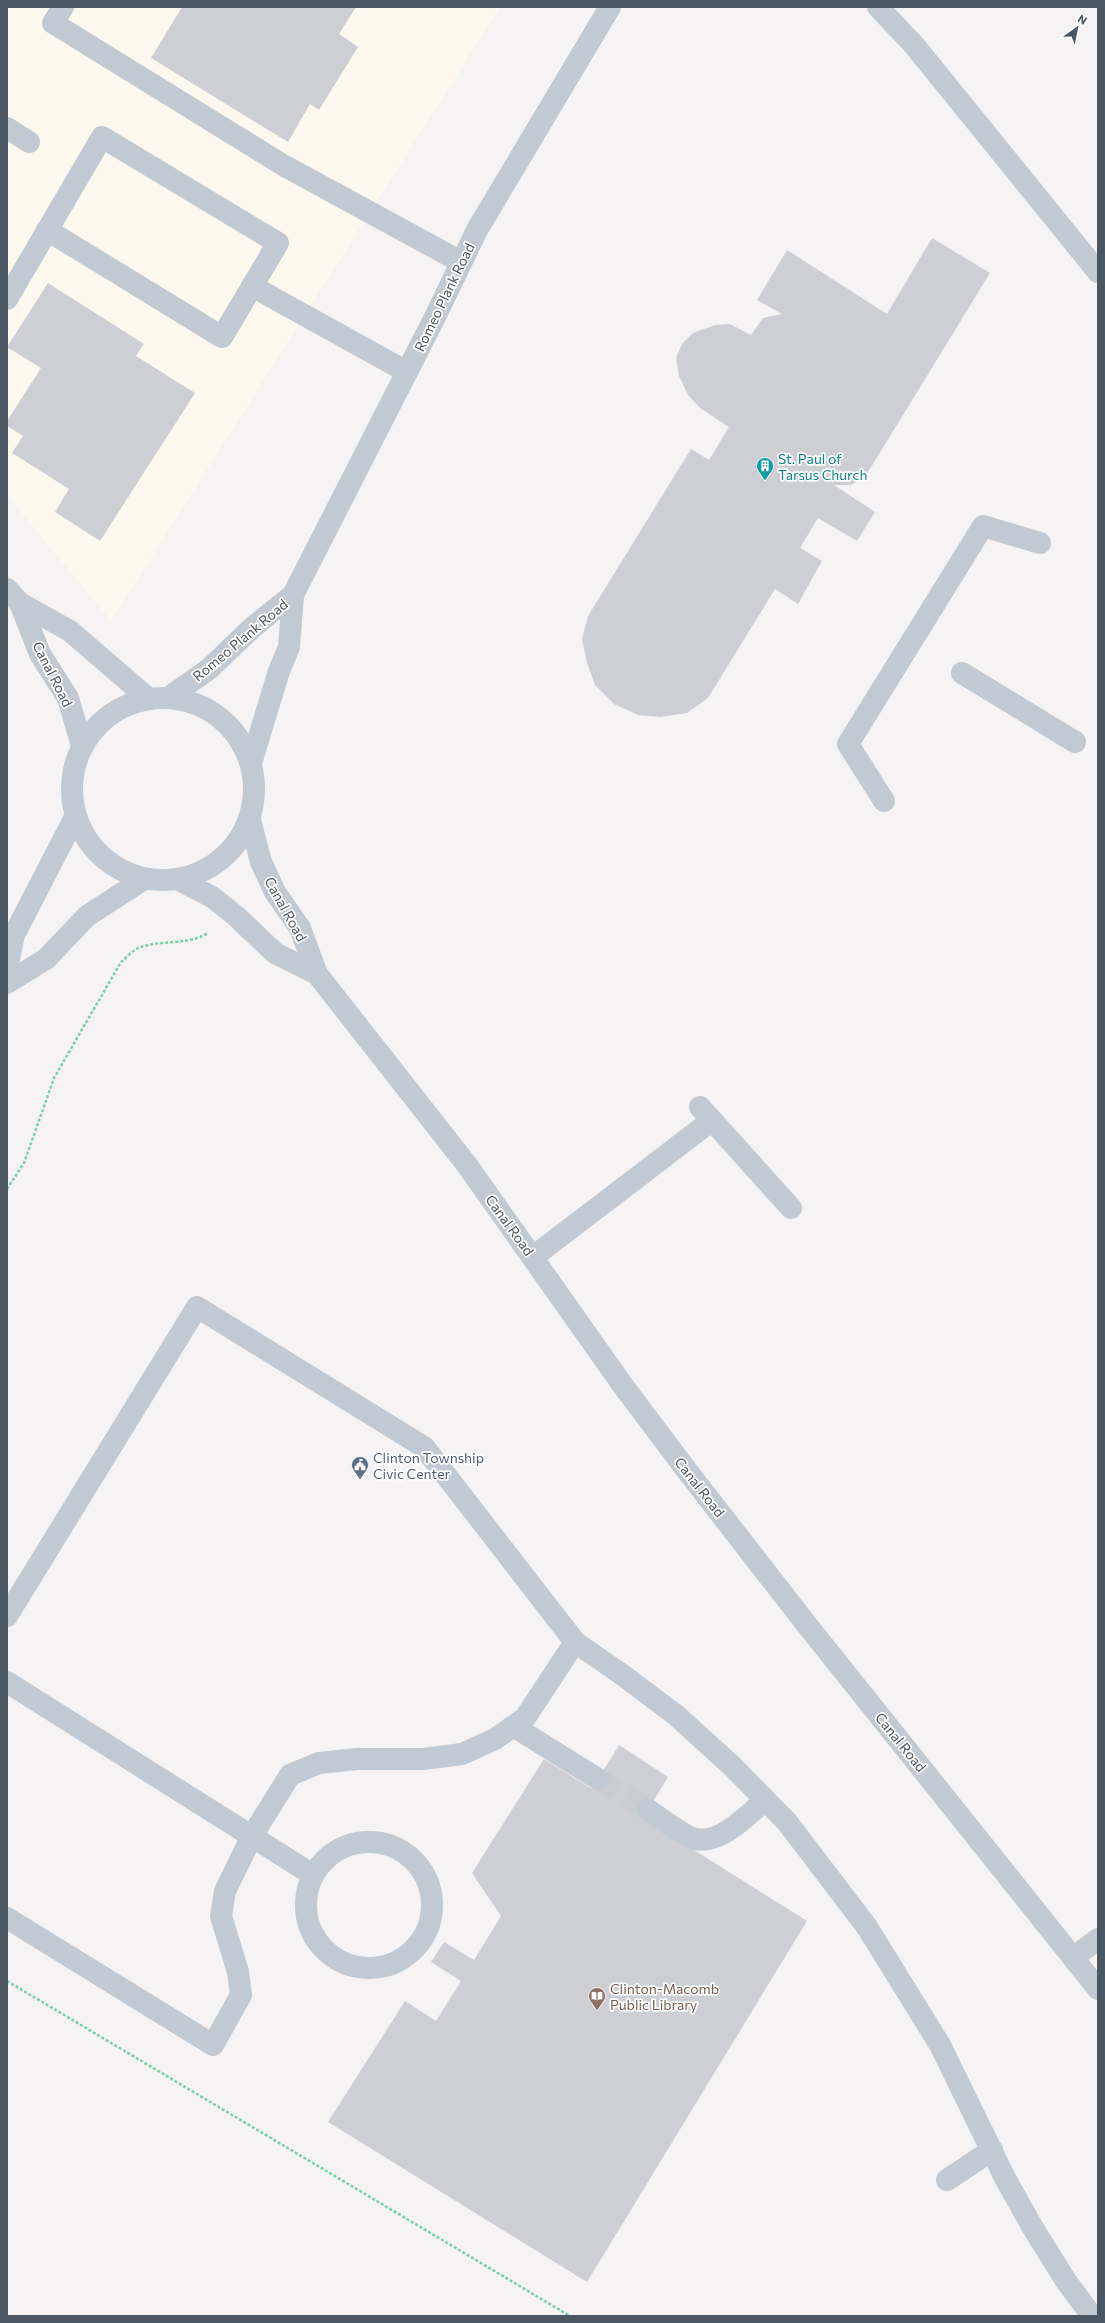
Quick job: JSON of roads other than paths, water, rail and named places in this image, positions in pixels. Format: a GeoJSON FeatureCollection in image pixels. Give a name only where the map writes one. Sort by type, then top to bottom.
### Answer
{"type":"FeatureCollection","features":[{"type":"Feature","properties":{"kind":"street"},"geometry":{"type":"LineString","coordinates":[[63,7],[53,23],[283,166],[461,262]]}},
{"type":"Feature","properties":{"kind":"street","name":"Romeo Plank Road"},"geometry":{"type":"LineString","coordinates":[[251,763],[279,671],[289,647],[293,595],[407,372],[477,230],[610,7]]}},
{"type":"Feature","properties":{"kind":"street"},"geometry":{"type":"LineString","coordinates":[[878,7],[914,45],[1098,272]]}},
{"type":"Feature","properties":{"kind":"street"},"geometry":{"type":"LineString","coordinates":[[7,128],[29,142]]}},
{"type":"Feature","properties":{"kind":"street"},"geometry":{"type":"LineString","coordinates":[[7,299],[47,230],[102,137],[278,243],[222,337],[47,230]]}},
{"type":"Feature","properties":{"kind":"street"},"geometry":{"type":"LineString","coordinates":[[252,286],[407,372]]}},
{"type":"Feature","properties":{"kind":"street"},"geometry":{"type":"LineString","coordinates":[[884,801],[848,744],[983,526],[1040,543]]}},
{"type":"Feature","properties":{"kind":"street","name":"Romeo Plank Road"},"geometry":{"type":"LineString","coordinates":[[158,698],[209,669],[253,627],[293,595]]}},
{"type":"Feature","properties":{"kind":"street","name":"Canal Road"},"geometry":{"type":"LineString","coordinates":[[13,596],[70,631],[158,698]]}},
{"type":"Feature","properties":{"kind":"street","name":"Canal Road"},"geometry":{"type":"LineString","coordinates":[[13,596],[40,654],[68,698],[82,746]]}},
{"type":"Feature","properties":{"kind":"street"},"geometry":{"type":"LineString","coordinates":[[962,673],[1074,742]]}},
{"type":"Feature","properties":{"kind":"street"},"geometry":{"type":"LineString","coordinates":[[158,698],[195,704],[220,717],[239,738],[251,763],[254,782],[254,802],[250,820],[234,848],[209,869],[179,880],[161,881],[144,879],[114,867],[90,845],[76,817],[72,793],[73,775],[82,746],[99,723],[122,707],[158,698]]}},
{"type":"Feature","properties":{"kind":"street"},"geometry":{"type":"LineString","coordinates":[[7,968],[14,935],[76,817]]}},
{"type":"Feature","properties":{"kind":"street","name":"Canal Road"},"geometry":{"type":"LineString","coordinates":[[250,820],[261,862],[274,892],[300,928],[317,974],[462,1159],[624,1387],[693,1478],[812,1632],[1074,1958],[1098,1990]]}},
{"type":"Feature","properties":{"kind":"street"},"geometry":{"type":"LineString","coordinates":[[7,983],[46,959],[87,916],[144,879]]}},
{"type":"Feature","properties":{"kind":"street","name":"Canal Road"},"geometry":{"type":"LineString","coordinates":[[179,880],[212,897],[236,916],[275,953],[317,974]]}},
{"type":"Feature","properties":{"kind":"street"},"geometry":{"type":"LineString","coordinates":[[533,1257],[706,1114],[791,1208]]}},
{"type":"Feature","properties":{"kind":"street"},"geometry":{"type":"LineString","coordinates":[[7,1616],[197,1307],[424,1447],[575,1642],[624,1676],[676,1716],[732,1766],[786,1822],[867,1927],[940,2044],[992,2150],[1033,2228],[1066,2281],[1092,2316]]}},
{"type":"Feature","properties":{"kind":"street"},"geometry":{"type":"LineString","coordinates":[[7,1918],[213,2045],[241,1995],[238,1972],[221,1916],[225,1891],[252,1836],[290,1775],[319,1763],[357,1759],[422,1759],[462,1754],[495,1739],[525,1718],[575,1642]]}},
{"type":"Feature","properties":{"kind":"street"},"geometry":{"type":"LineString","coordinates":[[7,1682],[314,1875]]}},
{"type":"Feature","properties":{"kind":"street"},"geometry":{"type":"LineString","coordinates":[[513,1726],[598,1779]]}},
{"type":"Feature","properties":{"kind":"street"},"geometry":{"type":"LineString","coordinates":[[648,1810],[695,1839],[717,1836],[735,1827],[765,1800]]}},
{"type":"Feature","properties":{"kind":"street"},"geometry":{"type":"LineString","coordinates":[[364,1842],[385,1844],[404,1853],[419,1867],[429,1885],[432,1906],[429,1926],[419,1945],[404,1958],[385,1967],[364,1968],[344,1963],[326,1952],[314,1935],[307,1916],[307,1895],[314,1875],[326,1859],[344,1848],[364,1842]]}},
{"type":"Feature","properties":{"kind":"street"},"geometry":{"type":"LineString","coordinates":[[1074,1958],[1098,1939]]}},
{"type":"Feature","properties":{"kind":"street"},"geometry":{"type":"LineString","coordinates":[[947,2180],[992,2150]]}},
{"type":"Feature","properties":{"kind":"tunnel"},"geometry":{"type":"LineString","coordinates":[[598,1779],[648,1810]]}},
{"type":"Feature","properties":{"kind":"place","name":"St. Paul of Tarsus Church"},"geometry":{"type":"Point","coordinates":[765,481]}},
{"type":"Feature","properties":{"kind":"place","name":"Clinton Township Civic Center"},"geometry":{"type":"Point","coordinates":[360,1480]}},
{"type":"Feature","properties":{"kind":"place","name":"Clinton-Macomb Public Library"},"geometry":{"type":"Point","coordinates":[597,2011]}}]}
